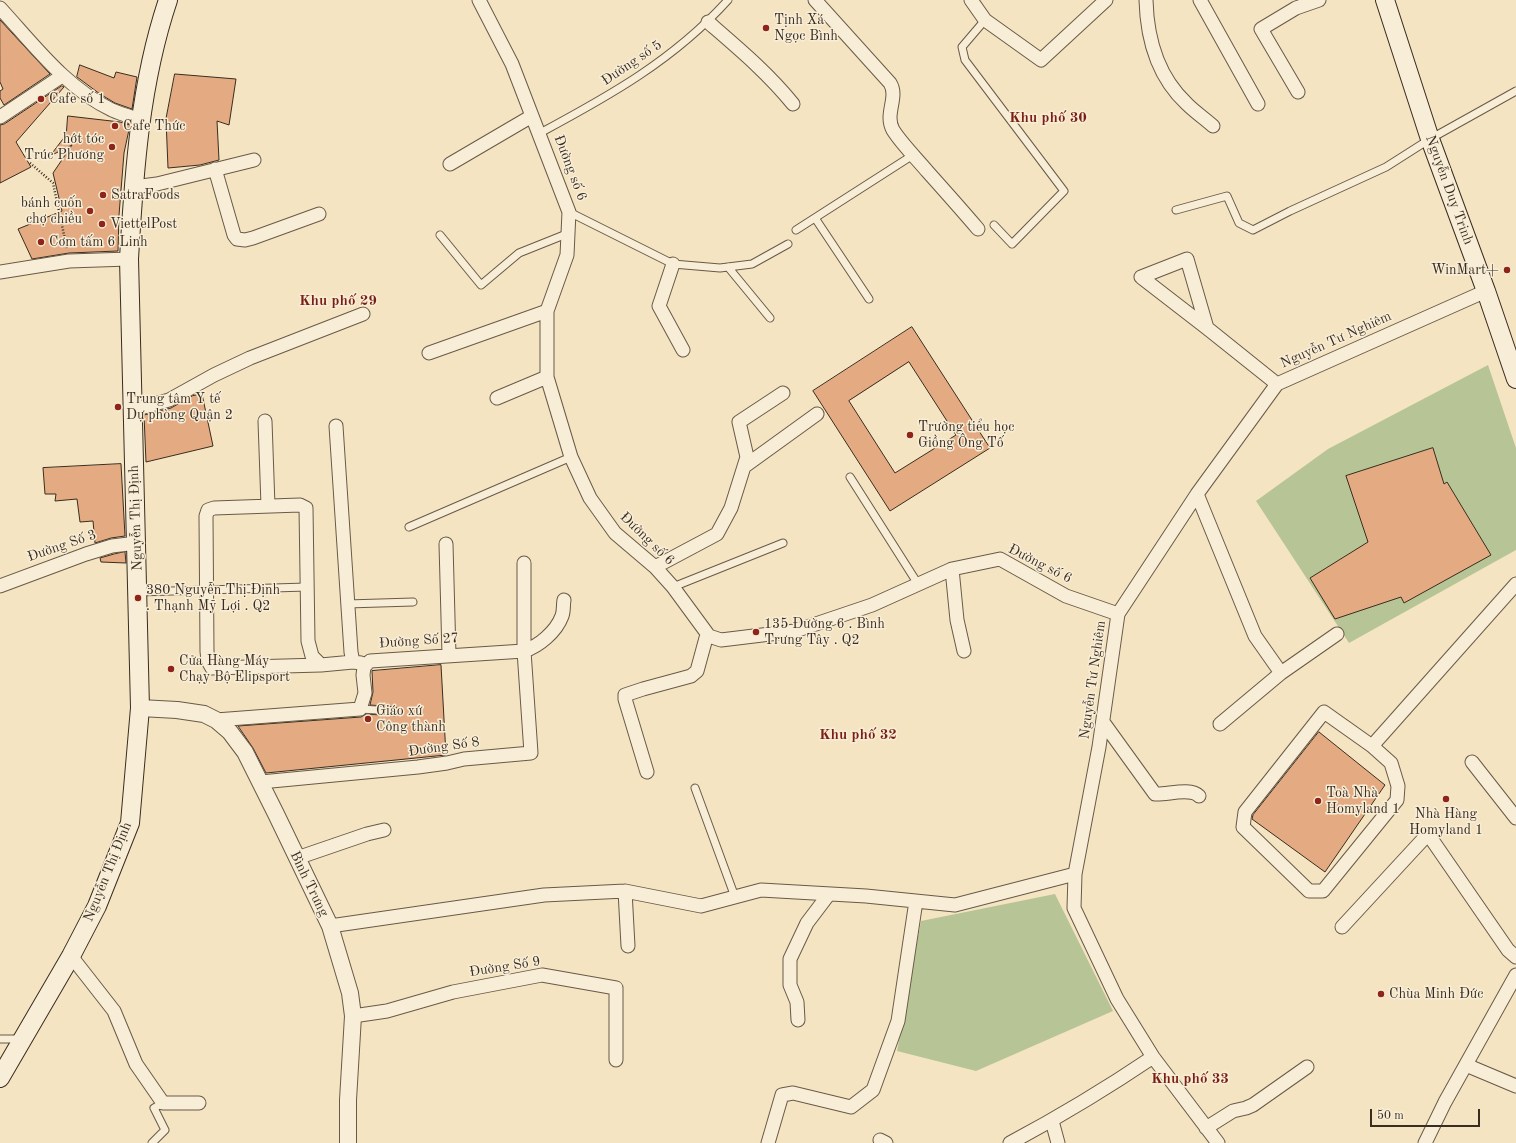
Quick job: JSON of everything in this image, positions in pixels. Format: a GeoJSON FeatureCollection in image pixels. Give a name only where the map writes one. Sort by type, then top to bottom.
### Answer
{"type":"FeatureCollection","features":[{"type":"Feature","properties":{"kind":"main road","name":"Nguyễn Thị Định"},"geometry":{"type":"LineString","coordinates":[[0,1078],[71,956],[97,906],[130,823],[140,708],[129,259],[134,187],[141,120],[150,70],[162,18],[168,0]]}},
{"type":"Feature","properties":{"kind":"main road","name":"Nguyễn Duy Trinh"},"geometry":{"type":"LineString","coordinates":[[1385,0],[1430,139],[1486,291],[1516,379]]}},
{"type":"Feature","properties":{"kind":"street","name":"Đường số 6"},"geometry":{"type":"LineString","coordinates":[[479,0],[512,64],[569,212],[567,255],[547,311],[547,377],[571,457],[590,498],[615,533],[655,568],[673,587],[709,636],[721,640],[795,631],[872,605],[952,568],[1000,559],[1066,596],[1118,614]]}},
{"type":"Feature","properties":{"kind":"street"},"geometry":{"type":"LineString","coordinates":[[815,0],[885,76],[893,87],[889,118],[893,130],[978,229]]}},
{"type":"Feature","properties":{"kind":"street"},"geometry":{"type":"LineString","coordinates":[[971,0],[985,20],[1041,60],[1106,0]]}},
{"type":"Feature","properties":{"kind":"street"},"geometry":{"type":"LineString","coordinates":[[1146,0],[1152,46],[1165,78],[1186,103],[1213,126]]}},
{"type":"Feature","properties":{"kind":"street"},"geometry":{"type":"LineString","coordinates":[[1200,0],[1258,104]]}},
{"type":"Feature","properties":{"kind":"street"},"geometry":{"type":"LineString","coordinates":[[1298,92],[1261,29],[1296,8],[1319,0]]}},
{"type":"Feature","properties":{"kind":"street"},"geometry":{"type":"LineString","coordinates":[[0,8],[62,76],[112,110],[141,120]]}},
{"type":"Feature","properties":{"kind":"street"},"geometry":{"type":"LineString","coordinates":[[708,22],[746,54],[779,87],[793,104]]}},
{"type":"Feature","properties":{"kind":"street"},"geometry":{"type":"LineString","coordinates":[[0,117],[62,76]]}},
{"type":"Feature","properties":{"kind":"street"},"geometry":{"type":"LineString","coordinates":[[450,164],[532,116]]}},
{"type":"Feature","properties":{"kind":"street"},"geometry":{"type":"LineString","coordinates":[[134,187],[157,184],[254,160]]}},
{"type":"Feature","properties":{"kind":"street"},"geometry":{"type":"LineString","coordinates":[[215,169],[234,235],[237,239],[245,240],[253,238],[319,214]]}},
{"type":"Feature","properties":{"kind":"street"},"geometry":{"type":"LineString","coordinates":[[0,272],[69,261],[129,259]]}},
{"type":"Feature","properties":{"kind":"street"},"geometry":{"type":"LineString","coordinates":[[1207,328],[1187,259],[1141,277],[1277,384]]}},
{"type":"Feature","properties":{"kind":"street"},"geometry":{"type":"LineString","coordinates":[[673,264],[659,306],[683,350]]}},
{"type":"Feature","properties":{"kind":"street","name":"Nguyễn Tư Nghiêm"},"geometry":{"type":"LineString","coordinates":[[1218,1143],[1153,1057],[1117,999],[1074,908],[1075,874],[1103,722],[1118,614],[1198,494],[1277,384],[1486,291]]}},
{"type":"Feature","properties":{"kind":"street"},"geometry":{"type":"LineString","coordinates":[[429,353],[547,311]]}},
{"type":"Feature","properties":{"kind":"street"},"geometry":{"type":"LineString","coordinates":[[132,410],[169,400],[214,375],[250,358],[363,314]]}},
{"type":"Feature","properties":{"kind":"street"},"geometry":{"type":"LineString","coordinates":[[497,398],[547,377]]}},
{"type":"Feature","properties":{"kind":"street"},"geometry":{"type":"LineString","coordinates":[[655,568],[717,534],[731,508],[747,457],[739,422],[783,393]]}},
{"type":"Feature","properties":{"kind":"street"},"geometry":{"type":"LineString","coordinates":[[744,466],[817,414]]}},
{"type":"Feature","properties":{"kind":"street"},"geometry":{"type":"LineString","coordinates":[[265,421],[268,506]]}},
{"type":"Feature","properties":{"kind":"street"},"geometry":{"type":"LineString","coordinates":[[336,426],[347,604],[353,662]]}},
{"type":"Feature","properties":{"kind":"street"},"geometry":{"type":"LineString","coordinates":[[1198,494],[1255,636],[1281,673]]}},
{"type":"Feature","properties":{"kind":"street"},"geometry":{"type":"LineString","coordinates":[[321,665],[312,656],[308,641],[306,508],[300,505],[214,508],[208,510],[206,516],[208,661],[212,668],[321,665],[353,662],[367,664]]}},
{"type":"Feature","properties":{"kind":"street","name":"Đường Số 3"},"geometry":{"type":"LineString","coordinates":[[0,586],[86,554],[112,546],[137,543]]}},
{"type":"Feature","properties":{"kind":"street"},"geometry":{"type":"LineString","coordinates":[[446,544],[449,655]]}},
{"type":"Feature","properties":{"kind":"street"},"geometry":{"type":"LineString","coordinates":[[524,563],[524,651],[534,648],[553,631],[561,618],[564,600]]}},
{"type":"Feature","properties":{"kind":"street"},"geometry":{"type":"LineString","coordinates":[[952,568],[957,620],[964,651]]}},
{"type":"Feature","properties":{"kind":"street"},"geometry":{"type":"LineString","coordinates":[[1372,746],[1516,584]]}},
{"type":"Feature","properties":{"kind":"street"},"geometry":{"type":"LineString","coordinates":[[1220,724],[1281,673],[1337,634]]}},
{"type":"Feature","properties":{"kind":"street"},"geometry":{"type":"LineString","coordinates":[[647,772],[624,699],[625,695],[693,674],[696,671],[706,638],[709,636]]}},
{"type":"Feature","properties":{"kind":"street","name":"Đường Số 27"},"geometry":{"type":"LineString","coordinates":[[360,709],[365,694],[363,674],[364,667],[370,661],[524,651]]}},
{"type":"Feature","properties":{"kind":"street","name":"Đường Số 8"},"geometry":{"type":"LineString","coordinates":[[261,782],[418,767],[464,759],[531,753],[524,651]]}},
{"type":"Feature","properties":{"kind":"street","name":"Bình Trưng"},"geometry":{"type":"LineString","coordinates":[[140,708],[177,710],[204,714],[216,720],[230,732],[245,752],[261,782],[330,926],[350,994],[353,1016],[348,1100],[348,1143]]}},
{"type":"Feature","properties":{"kind":"street"},"geometry":{"type":"LineString","coordinates":[[216,720],[360,709]]}},
{"type":"Feature","properties":{"kind":"street"},"geometry":{"type":"LineString","coordinates":[[1324,712],[1372,746],[1391,763],[1398,786],[1397,800],[1323,890],[1309,891],[1243,827],[1245,812],[1324,712]]}},
{"type":"Feature","properties":{"kind":"street"},"geometry":{"type":"LineString","coordinates":[[1103,722],[1155,794],[1190,792],[1199,796]]}},
{"type":"Feature","properties":{"kind":"street"},"geometry":{"type":"LineString","coordinates":[[1472,762],[1516,818]]}},
{"type":"Feature","properties":{"kind":"street"},"geometry":{"type":"LineString","coordinates":[[297,858],[367,834],[384,830]]}},
{"type":"Feature","properties":{"kind":"street"},"geometry":{"type":"LineString","coordinates":[[1342,927],[1428,834],[1508,950],[1516,957]]}},
{"type":"Feature","properties":{"kind":"street"},"geometry":{"type":"LineString","coordinates":[[330,926],[544,895],[625,891],[701,906],[761,890],[916,901],[955,906],[1075,874]]}},
{"type":"Feature","properties":{"kind":"street"},"geometry":{"type":"LineString","coordinates":[[625,891],[628,946]]}},
{"type":"Feature","properties":{"kind":"street"},"geometry":{"type":"LineString","coordinates":[[798,1020],[798,1002],[790,985],[790,959],[807,923],[829,894]]}},
{"type":"Feature","properties":{"kind":"street"},"geometry":{"type":"LineString","coordinates":[[768,1143],[782,1095],[793,1093],[851,1107],[873,1090],[898,1021],[916,901]]}},
{"type":"Feature","properties":{"kind":"street"},"geometry":{"type":"LineString","coordinates":[[71,956],[114,1011],[136,1064],[163,1102],[199,1103]]}},
{"type":"Feature","properties":{"kind":"street","name":"Đường Số 9"},"geometry":{"type":"LineString","coordinates":[[353,1016],[387,1011],[453,992],[542,975],[616,988],[616,1060]]}},
{"type":"Feature","properties":{"kind":"street"},"geometry":{"type":"LineString","coordinates":[[1424,1143],[1516,975]]}},
{"type":"Feature","properties":{"kind":"street"},"geometry":{"type":"LineString","coordinates":[[1010,1143],[1052,1121],[1153,1057]]}},
{"type":"Feature","properties":{"kind":"street"},"geometry":{"type":"LineString","coordinates":[[1466,1065],[1516,1086]]}},
{"type":"Feature","properties":{"kind":"street"},"geometry":{"type":"LineString","coordinates":[[1206,1128],[1233,1110],[1246,1108],[1253,1105],[1307,1067]]}},
{"type":"Feature","properties":{"kind":"street"},"geometry":{"type":"LineString","coordinates":[[1052,1121],[1058,1143]]}},
{"type":"Feature","properties":{"kind":"lane","name":"Đường số 5"},"geometry":{"type":"LineString","coordinates":[[540,134],[596,103],[659,63],[708,22],[728,0]]}},
{"type":"Feature","properties":{"kind":"lane"},"geometry":{"type":"LineString","coordinates":[[985,20],[962,47],[965,60],[1064,191],[1012,244],[994,225]]}},
{"type":"Feature","properties":{"kind":"lane"},"geometry":{"type":"LineString","coordinates":[[1176,210],[1227,196],[1239,223],[1253,230],[1290,211],[1386,167],[1430,139],[1516,91]]}},
{"type":"Feature","properties":{"kind":"lane"},"geometry":{"type":"LineString","coordinates":[[796,230],[913,155]]}},
{"type":"Feature","properties":{"kind":"lane"},"geometry":{"type":"LineString","coordinates":[[569,212],[673,264],[720,268],[752,264],[788,244]]}},
{"type":"Feature","properties":{"kind":"lane"},"geometry":{"type":"LineString","coordinates":[[815,218],[869,299]]}},
{"type":"Feature","properties":{"kind":"lane"},"geometry":{"type":"LineString","coordinates":[[440,235],[481,284],[519,253],[568,233]]}},
{"type":"Feature","properties":{"kind":"lane"},"geometry":{"type":"LineString","coordinates":[[728,267],[770,318]]}},
{"type":"Feature","properties":{"kind":"lane"},"geometry":{"type":"LineString","coordinates":[[409,527],[571,457]]}},
{"type":"Feature","properties":{"kind":"lane"},"geometry":{"type":"LineString","coordinates":[[850,477],[918,584]]}},
{"type":"Feature","properties":{"kind":"lane"},"geometry":{"type":"LineString","coordinates":[[673,587],[783,543]]}},
{"type":"Feature","properties":{"kind":"lane"},"geometry":{"type":"LineString","coordinates":[[138,592],[307,588]]}},
{"type":"Feature","properties":{"kind":"lane"},"geometry":{"type":"LineString","coordinates":[[347,604],[414,602]]}},
{"type":"Feature","properties":{"kind":"lane"},"geometry":{"type":"LineString","coordinates":[[360,709],[394,712]]}},
{"type":"Feature","properties":{"kind":"lane"},"geometry":{"type":"LineString","coordinates":[[695,788],[736,897]]}},
{"type":"Feature","properties":{"kind":"lane"},"geometry":{"type":"LineString","coordinates":[[0,1039],[22,1039]]}},
{"type":"Feature","properties":{"kind":"lane"},"geometry":{"type":"LineString","coordinates":[[152,1143],[165,1130],[154,1108],[163,1102]]}},
{"type":"Feature","properties":{"kind":"path"},"geometry":{"type":"LineString","coordinates":[[30,163],[53,184],[69,261]]}},
{"type":"Feature","properties":{"kind":"green space"},"geometry":{"type":"Polygon","coordinates":[[[1488,365],[1516,448],[1516,550],[1349,643],[1256,501],[1328,449],[1488,365]]]}},
{"type":"Feature","properties":{"kind":"green space"},"geometry":{"type":"Polygon","coordinates":[[[1055,894],[1113,1011],[976,1071],[897,1051],[921,921],[1055,894]]]}},
{"type":"Feature","properties":{"kind":"building"},"geometry":{"type":"Polygon","coordinates":[[[0,20],[50,74],[4,105],[0,98],[0,91],[3,89],[0,82],[0,20]]]}},
{"type":"Feature","properties":{"kind":"building"},"geometry":{"type":"Polygon","coordinates":[[[80,65],[114,78],[116,72],[137,77],[132,109],[115,103],[77,77],[80,65]]]}},
{"type":"Feature","properties":{"kind":"building"},"geometry":{"type":"Polygon","coordinates":[[[175,74],[236,79],[229,125],[217,121],[219,160],[200,165],[168,168],[166,119],[175,74]]]}},
{"type":"Feature","properties":{"kind":"building"},"geometry":{"type":"Polygon","coordinates":[[[62,86],[64,87],[16,142],[31,167],[0,183],[0,125],[4,124],[62,86]]]}},
{"type":"Feature","properties":{"kind":"building"},"geometry":{"type":"Polygon","coordinates":[[[68,116],[120,122],[130,125],[124,153],[119,215],[118,251],[69,253],[32,259],[18,229],[62,211],[53,173],[72,145],[50,156],[66,135],[68,116]]]}},
{"type":"Feature","properties":{"kind":"building"},"geometry":{"type":"Polygon","coordinates":[[[912,327],[990,448],[890,511],[813,391],[912,327]],[[909,362],[849,401],[895,473],[956,435],[909,362]]]}},
{"type":"Feature","properties":{"kind":"building"},"geometry":{"type":"Polygon","coordinates":[[[202,394],[213,446],[146,462],[144,415],[171,408],[192,396],[202,394]]]}},
{"type":"Feature","properties":{"kind":"building"},"geometry":{"type":"Polygon","coordinates":[[[1433,448],[1444,484],[1447,482],[1491,555],[1404,603],[1401,597],[1335,619],[1310,578],[1368,542],[1346,476],[1433,448]]]}},
{"type":"Feature","properties":{"kind":"building"},"geometry":{"type":"Polygon","coordinates":[[[121,464],[125,536],[111,538],[95,543],[93,521],[80,522],[77,499],[55,501],[56,494],[45,494],[43,468],[121,464]]]}},
{"type":"Feature","properties":{"kind":"building"},"geometry":{"type":"Polygon","coordinates":[[[125,552],[126,563],[101,562],[100,558],[125,552]]]}},
{"type":"Feature","properties":{"kind":"building","name":"Giáo xứ Công thành"},"geometry":{"type":"Polygon","coordinates":[[[441,665],[446,755],[266,773],[253,748],[238,726],[361,717],[366,714],[396,716],[399,712],[396,707],[370,705],[373,692],[372,671],[441,665]]]}},
{"type":"Feature","properties":{"kind":"building","name":"Toà Nhà Homyland 1"},"geometry":{"type":"Polygon","coordinates":[[[1319,732],[1385,785],[1325,872],[1252,819],[1253,815],[1319,732]]]}},
{"type":"Feature","properties":{"kind":"place","name":"Tịnh Xá Ngọc Bình"},"geometry":{"type":"Point","coordinates":[766,28]}},
{"type":"Feature","properties":{"kind":"place","name":"Cafe số 1"},"geometry":{"type":"Point","coordinates":[41,99]}},
{"type":"Feature","properties":{"kind":"place","name":"Cafe Thức"},"geometry":{"type":"Point","coordinates":[115,126]}},
{"type":"Feature","properties":{"kind":"place","name":"hớt tóc Trúc Phương"},"geometry":{"type":"Point","coordinates":[112,147]}},
{"type":"Feature","properties":{"kind":"place","name":"SatraFoods"},"geometry":{"type":"Point","coordinates":[103,195]}},
{"type":"Feature","properties":{"kind":"place","name":"bánh cuốn chợ chiều"},"geometry":{"type":"Point","coordinates":[90,211]}},
{"type":"Feature","properties":{"kind":"place","name":"ViettelPost"},"geometry":{"type":"Point","coordinates":[102,224]}},
{"type":"Feature","properties":{"kind":"place","name":"Cơm tấm 6 Linh"},"geometry":{"type":"Point","coordinates":[41,242]}},
{"type":"Feature","properties":{"kind":"place","name":"WinMart+"},"geometry":{"type":"Point","coordinates":[1507,270]}},
{"type":"Feature","properties":{"kind":"place","name":"Trung tâm Y tế Dự phòng Quận 2"},"geometry":{"type":"Point","coordinates":[118,407]}},
{"type":"Feature","properties":{"kind":"place","name":"Trường tiểu học Giồng Ông Tố"},"geometry":{"type":"Point","coordinates":[910,435]}},
{"type":"Feature","properties":{"kind":"place","name":"380 Nguyễn Thị Định . Thạnh Mỹ Lợi . Q2"},"geometry":{"type":"Point","coordinates":[138,598]}},
{"type":"Feature","properties":{"kind":"place","name":"135 Đường 6 . Bình Trưng Tây . Q2"},"geometry":{"type":"Point","coordinates":[756,632]}},
{"type":"Feature","properties":{"kind":"place","name":"Cửa Hàng Máy Chạy Bộ Elipsport"},"geometry":{"type":"Point","coordinates":[171,669]}},
{"type":"Feature","properties":{"kind":"place","name":"Giáo xứ Công thành"},"geometry":{"type":"Point","coordinates":[368,719]}},
{"type":"Feature","properties":{"kind":"place","name":"Nhà Hàng Homyland 1"},"geometry":{"type":"Point","coordinates":[1446,799]}},
{"type":"Feature","properties":{"kind":"place","name":"Toà Nhà Homyland 1"},"geometry":{"type":"Point","coordinates":[1318,801]}},
{"type":"Feature","properties":{"kind":"place","name":"Chùa Minh Đức"},"geometry":{"type":"Point","coordinates":[1381,994]}},
{"type":"Feature","properties":{"kind":"district","name":"Khu phố 30"},"geometry":{"type":"Point","coordinates":[1048,118]}},
{"type":"Feature","properties":{"kind":"district","name":"Khu phố 29"},"geometry":{"type":"Point","coordinates":[338,301]}},
{"type":"Feature","properties":{"kind":"district","name":"Khu phố 32"},"geometry":{"type":"Point","coordinates":[858,735]}},
{"type":"Feature","properties":{"kind":"district","name":"Khu phố 33"},"geometry":{"type":"Point","coordinates":[1190,1079]}}]}
